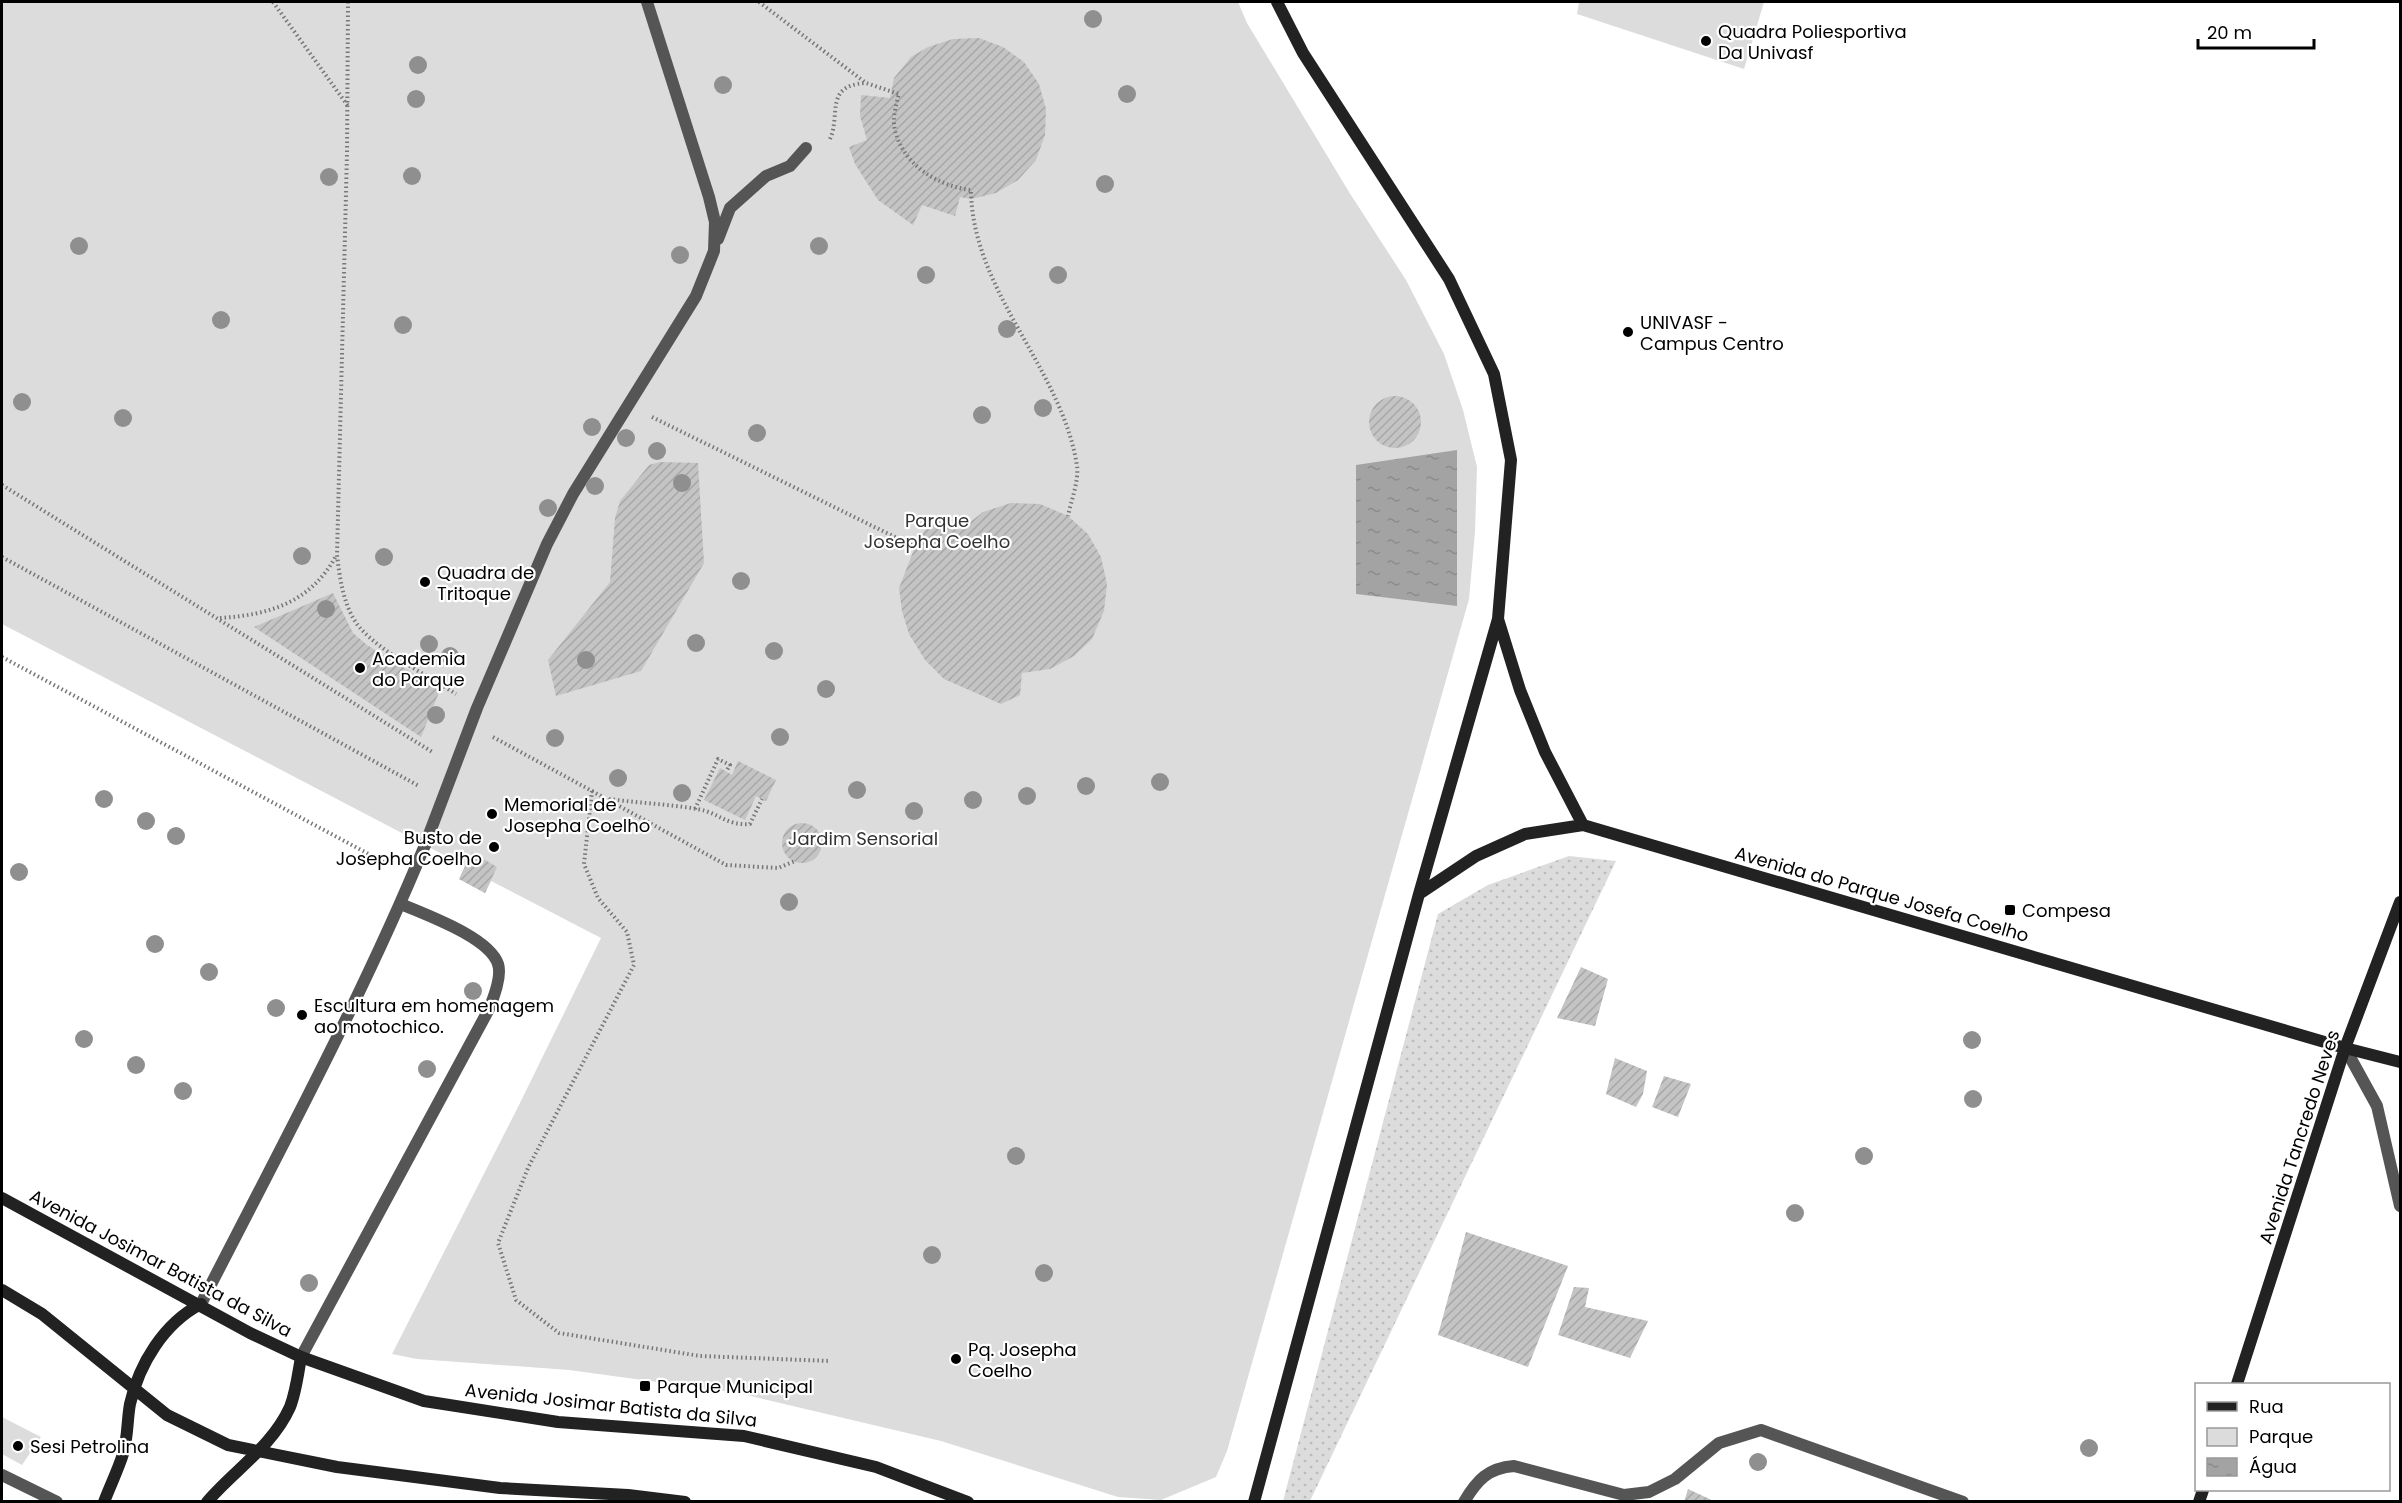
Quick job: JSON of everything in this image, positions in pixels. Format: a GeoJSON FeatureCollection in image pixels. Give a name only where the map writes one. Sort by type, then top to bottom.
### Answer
{"type":"FeatureCollection","features":[{"type":"Feature","properties":{"kind":"main road"},"geometry":{"type":"LineString","coordinates":[[1254,1501],[1419,894],[1498,619],[1511,460],[1494,374],[1449,279],[1303,53],[1277,2]]}},
{"type":"Feature","properties":{"kind":"main road"},"geometry":{"type":"LineString","coordinates":[[1498,619],[1520,690],[1545,752],[1583,825]]}},
{"type":"Feature","properties":{"kind":"main road","name":"Avenida do Parque Josefa Coelho"},"geometry":{"type":"LineString","coordinates":[[1419,894],[1476,856],[1525,834],[1583,825],[2345,1048],[2400,1062]]}},
{"type":"Feature","properties":{"kind":"main road","name":"Avenida Tancredo Neves"},"geometry":{"type":"LineString","coordinates":[[2237,1383],[2345,1048],[2400,902]]}},
{"type":"Feature","properties":{"kind":"main road","name":"Avenida Josimar Batista da Silva"},"geometry":{"type":"LineString","coordinates":[[2,1198],[119,1263],[201,1304],[250,1333],[301,1357],[424,1401],[558,1422],[744,1437],[876,1467],[968,1502]]}},
{"type":"Feature","properties":{"kind":"main road"},"geometry":{"type":"LineString","coordinates":[[2,1290],[42,1314],[167,1415],[228,1445],[336,1467],[500,1488],[628,1495],[685,1502]]}},
{"type":"Feature","properties":{"kind":"main road"},"geometry":{"type":"LineString","coordinates":[[104,1502],[124,1453],[134,1389],[145,1361],[187,1311],[201,1304]]}},
{"type":"Feature","properties":{"kind":"main road"},"geometry":{"type":"LineString","coordinates":[[207,1502],[259,1451],[290,1407],[301,1357]]}},
{"type":"Feature","properties":{"kind":"street"},"geometry":{"type":"LineString","coordinates":[[647,2],[709,197],[715,222],[714,251]]}},
{"type":"Feature","properties":{"kind":"street"},"geometry":{"type":"LineString","coordinates":[[201,1304],[311,1090],[400,904],[477,708],[547,544],[573,495],[696,296],[730,208],[766,176],[790,166],[806,148]]}},
{"type":"Feature","properties":{"kind":"street"},"geometry":{"type":"LineString","coordinates":[[301,1357],[489,1009],[496,989],[499,965],[490,949],[449,926],[400,904]]}},
{"type":"Feature","properties":{"kind":"street"},"geometry":{"type":"LineString","coordinates":[[2345,1048],[2377,1106],[2400,1206]]}},
{"type":"Feature","properties":{"kind":"street"},"geometry":{"type":"LineString","coordinates":[[1464,1502],[1480,1477],[1497,1467],[1514,1466],[1624,1495],[1649,1492],[1675,1479],[1719,1443],[1761,1430],[1963,1502]]}},
{"type":"Feature","properties":{"kind":"street"},"geometry":{"type":"LineString","coordinates":[[2,1475],[57,1502]]}},
{"type":"Feature","properties":{"kind":"path"},"geometry":{"type":"LineString","coordinates":[[273,2],[348,106]]}},
{"type":"Feature","properties":{"kind":"path"},"geometry":{"type":"LineString","coordinates":[[348,2],[348,106],[337,555],[341,584],[349,608],[360,628],[386,649],[477,708]]}},
{"type":"Feature","properties":{"kind":"path"},"geometry":{"type":"LineString","coordinates":[[759,2],[866,83],[899,94],[894,129],[913,162],[937,181],[971,190],[979,238],[996,284],[1061,412],[1077,468],[1068,516]]}},
{"type":"Feature","properties":{"kind":"path"},"geometry":{"type":"LineString","coordinates":[[806,148],[829,141],[833,133],[834,102],[842,91],[853,84],[866,83]]}},
{"type":"Feature","properties":{"kind":"path"},"geometry":{"type":"LineString","coordinates":[[628,405],[915,547]]}},
{"type":"Feature","properties":{"kind":"path"},"geometry":{"type":"LineString","coordinates":[[2,485],[455,766]]}},
{"type":"Feature","properties":{"kind":"path"},"geometry":{"type":"LineString","coordinates":[[219,618],[248,616],[272,610],[292,600],[310,590],[325,576],[337,555]]}},
{"type":"Feature","properties":{"kind":"path"},"geometry":{"type":"LineString","coordinates":[[2,557],[442,798]]}},
{"type":"Feature","properties":{"kind":"path"},"geometry":{"type":"LineString","coordinates":[[2,657],[411,877]]}},
{"type":"Feature","properties":{"kind":"path"},"geometry":{"type":"LineString","coordinates":[[471,724],[726,865],[778,868],[795,861]]}},
{"type":"Feature","properties":{"kind":"path"},"geometry":{"type":"LineString","coordinates":[[695,808],[718,759],[730,765],[726,772]]}},
{"type":"Feature","properties":{"kind":"path"},"geometry":{"type":"LineString","coordinates":[[592,791],[584,864],[598,898],[627,932],[634,964],[528,1168],[498,1243],[516,1300],[559,1333],[700,1356],[830,1361]]}},
{"type":"Feature","properties":{"kind":"path"},"geometry":{"type":"LineString","coordinates":[[606,799],[695,808],[731,824],[750,824],[762,799]]}},
{"type":"Feature","properties":{"kind":"green space","name":"Parque Josepha Coelho"},"geometry":{"type":"Polygon","coordinates":[[[2,2],[1238,2],[1247,23],[1349,192],[1406,280],[1444,354],[1463,410],[1477,467],[1475,532],[1469,599],[1227,1451],[1216,1477],[1161,1500],[1118,1497],[941,1441],[738,1393],[569,1370],[417,1359],[392,1354],[601,938],[491,881],[485,893],[459,879],[465,866],[2,624],[2,2]]]}},
{"type":"Feature","properties":{"kind":"green space","name":"Quadra Poliesportiva Da Univasf"},"geometry":{"type":"Polygon","coordinates":[[[1579,2],[1764,2],[1744,69],[1577,14],[1579,2]]]}},
{"type":"Feature","properties":{"kind":"green space"},"geometry":{"type":"Polygon","coordinates":[[[1569,856],[1616,861],[1310,1501],[1283,1501],[1438,914],[1488,885],[1569,856]]]}},
{"type":"Feature","properties":{"kind":"green space","name":"Sesi Petrolina"},"geometry":{"type":"Polygon","coordinates":[[[2,1417],[41,1437],[22,1465],[2,1454],[2,1417]]]}},
{"type":"Feature","properties":{"kind":"water"},"geometry":{"type":"Polygon","coordinates":[[[1457,450],[1457,606],[1356,594],[1356,465],[1457,450]]]}},
{"type":"Feature","properties":{"kind":"building"},"geometry":{"type":"Polygon","coordinates":[[[979,38],[1003,47],[1024,62],[1039,84],[1046,109],[1045,135],[1036,160],[1018,180],[996,193],[971,199],[960,197],[955,216],[922,205],[913,225],[878,200],[855,164],[849,147],[867,140],[860,116],[861,95],[890,98],[894,78],[911,57],[928,47],[953,39],[979,38]]]}},
{"type":"Feature","properties":{"kind":"building"},"geometry":{"type":"Polygon","coordinates":[[[1395,396],[1405,398],[1413,404],[1419,412],[1421,422],[1419,432],[1413,440],[1405,446],[1395,448],[1385,446],[1377,440],[1371,432],[1369,422],[1371,412],[1377,404],[1385,398],[1395,396]]]}},
{"type":"Feature","properties":{"kind":"building"},"geometry":{"type":"Polygon","coordinates":[[[660,462],[698,463],[704,563],[641,671],[556,696],[548,660],[610,582],[615,518],[620,501],[649,465],[660,462]]]}},
{"type":"Feature","properties":{"kind":"building"},"geometry":{"type":"Polygon","coordinates":[[[1011,503],[1040,504],[1068,516],[1088,534],[1101,557],[1107,584],[1104,611],[1092,639],[1074,656],[1050,669],[1022,673],[1020,695],[1001,704],[944,679],[925,660],[909,634],[902,611],[899,588],[915,547],[933,516],[960,530],[983,512],[1011,503]]]}},
{"type":"Feature","properties":{"kind":"building","name":"Academia do Parque"},"geometry":{"type":"Polygon","coordinates":[[[333,593],[353,633],[367,645],[440,690],[421,737],[254,627],[333,593]]]}},
{"type":"Feature","properties":{"kind":"building"},"geometry":{"type":"Polygon","coordinates":[[[738,761],[776,780],[766,801],[756,796],[745,820],[704,800],[720,768],[732,775],[738,761]]]}},
{"type":"Feature","properties":{"kind":"building"},"geometry":{"type":"Polygon","coordinates":[[[802,823],[816,829],[822,843],[816,857],[802,863],[788,857],[782,843],[788,829],[802,823]]]}},
{"type":"Feature","properties":{"kind":"building"},"geometry":{"type":"Polygon","coordinates":[[[472,852],[497,867],[485,893],[459,879],[472,852]]]}},
{"type":"Feature","properties":{"kind":"building"},"geometry":{"type":"Polygon","coordinates":[[[1581,967],[1608,979],[1595,1026],[1557,1018],[1581,967]]]}},
{"type":"Feature","properties":{"kind":"building"},"geometry":{"type":"Polygon","coordinates":[[[1615,1058],[1647,1071],[1643,1094],[1636,1107],[1606,1094],[1615,1058]]]}},
{"type":"Feature","properties":{"kind":"building"},"geometry":{"type":"Polygon","coordinates":[[[1664,1076],[1691,1084],[1678,1117],[1652,1107],[1664,1076]]]}},
{"type":"Feature","properties":{"kind":"building"},"geometry":{"type":"Polygon","coordinates":[[[1466,1232],[1568,1266],[1528,1367],[1438,1335],[1466,1232]]]}},
{"type":"Feature","properties":{"kind":"building"},"geometry":{"type":"Polygon","coordinates":[[[1574,1287],[1589,1288],[1585,1307],[1648,1321],[1630,1358],[1558,1335],[1574,1287]]]}},
{"type":"Feature","properties":{"kind":"building"},"geometry":{"type":"Polygon","coordinates":[[[1688,1489],[1716,1502],[1684,1502],[1688,1489]]]}},
{"type":"Feature","properties":{"kind":"place","name":"Quadra Poliesportiva Da Univasf"},"geometry":{"type":"Point","coordinates":[1706,41]}},
{"type":"Feature","properties":{"kind":"place","name":"UNIVASF - Campus Centro"},"geometry":{"type":"Point","coordinates":[1628,332]}},
{"type":"Feature","properties":{"kind":"place","name":"Quadra de Tritoque"},"geometry":{"type":"Point","coordinates":[425,582]}},
{"type":"Feature","properties":{"kind":"place","name":"Academia do Parque"},"geometry":{"type":"Point","coordinates":[360,668]}},
{"type":"Feature","properties":{"kind":"place","name":"Memorial de Josepha Coelho"},"geometry":{"type":"Point","coordinates":[492,814]}},
{"type":"Feature","properties":{"kind":"place","name":"Busto de Josepha Coelho"},"geometry":{"type":"Point","coordinates":[494,847]}},
{"type":"Feature","properties":{"kind":"place","name":"Compesa"},"geometry":{"type":"Point","coordinates":[2010,910]}},
{"type":"Feature","properties":{"kind":"place","name":"Escultura em homenagem ao motochico."},"geometry":{"type":"Point","coordinates":[302,1015]}},
{"type":"Feature","properties":{"kind":"place","name":"Pq. Josepha Coelho"},"geometry":{"type":"Point","coordinates":[956,1359]}},
{"type":"Feature","properties":{"kind":"place","name":"Parque Municipal"},"geometry":{"type":"Point","coordinates":[645,1386]}},
{"type":"Feature","properties":{"kind":"place","name":"Sesi Petrolina"},"geometry":{"type":"Point","coordinates":[18,1446]}},
{"type":"Feature","properties":{"kind":"park label","name":"Jardim Sensorial"},"geometry":{"type":"Point","coordinates":[863,838]}}]}
